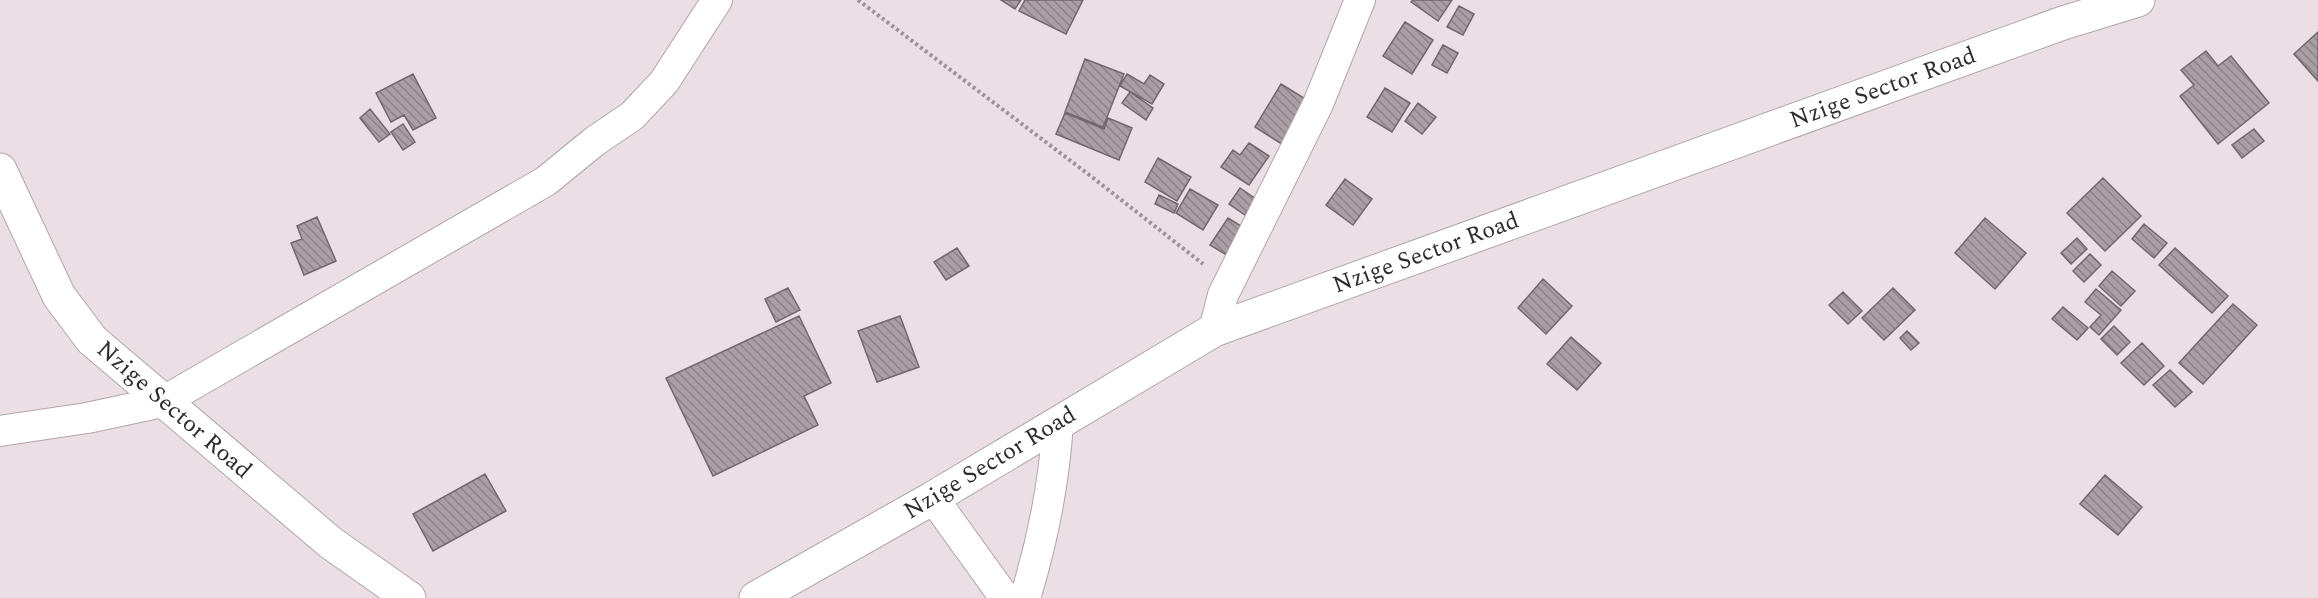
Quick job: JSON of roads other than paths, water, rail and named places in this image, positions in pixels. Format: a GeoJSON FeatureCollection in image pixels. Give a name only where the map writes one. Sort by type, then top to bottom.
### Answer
{"type":"FeatureCollection","features":[{"type":"Feature","properties":{"kind":"main road","name":"Nzige Sector Road"},"geometry":{"type":"LineString","coordinates":[[756,598],[933,498],[1214,330],[2063,23],[2138,0]]}},
{"type":"Feature","properties":{"kind":"main road","name":"Nzige Sector Road"},"geometry":{"type":"LineString","coordinates":[[0,171],[59,296],[92,340],[162,402],[331,543],[409,598]]}},
{"type":"Feature","properties":{"kind":"street"},"geometry":{"type":"LineString","coordinates":[[0,431],[87,418],[162,402],[546,181],[595,141],[632,116],[664,82],[717,0]]}},
{"type":"Feature","properties":{"kind":"street"},"geometry":{"type":"LineString","coordinates":[[1214,330],[1223,295],[1314,114],[1360,0]]}},
{"type":"Feature","properties":{"kind":"street"},"geometry":{"type":"LineString","coordinates":[[1025,598],[1047,517],[1055,467],[1058,423]]}},
{"type":"Feature","properties":{"kind":"street"},"geometry":{"type":"LineString","coordinates":[[933,498],[1005,598]]}}]}
